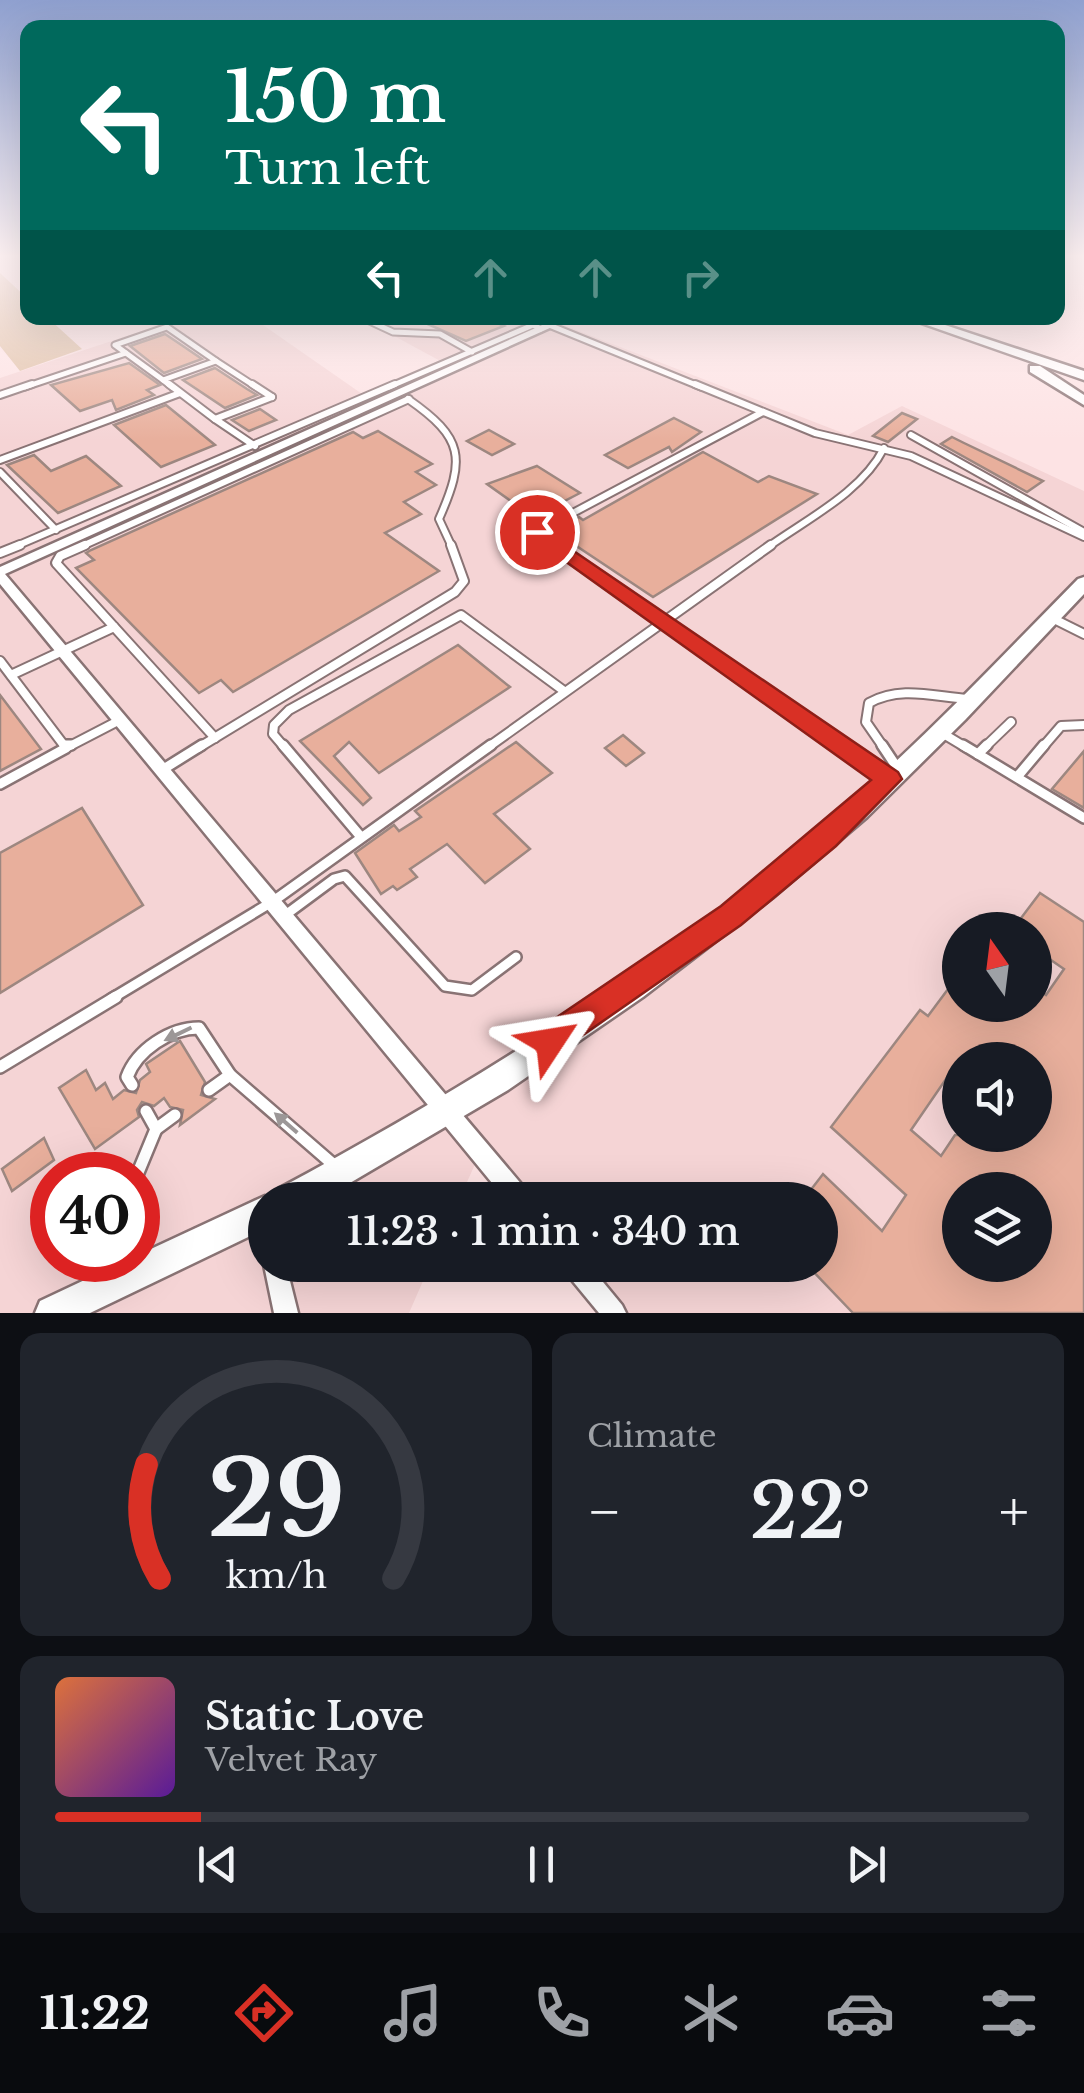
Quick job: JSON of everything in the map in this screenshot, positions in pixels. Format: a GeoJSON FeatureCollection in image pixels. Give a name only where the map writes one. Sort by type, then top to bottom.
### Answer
{"type":"FeatureCollection","features":[{"type":"Feature","properties":{"kind":"street"},"geometry":{"type":"LineString","coordinates":[[934,325],[1084,376]]}},
{"type":"Feature","properties":{"kind":"street"},"geometry":{"type":"LineString","coordinates":[[505,1182],[0,574],[403,396],[541,326]]}},
{"type":"Feature","properties":{"kind":"street"},"geometry":{"type":"LineString","coordinates":[[965,335],[1045,374],[1084,401]]}},
{"type":"Feature","properties":{"kind":"street"},"geometry":{"type":"LineString","coordinates":[[324,1182],[446,1112],[683,952],[826,838],[1084,583]]}},
{"type":"Feature","properties":{"kind":"street"},"geometry":{"type":"LineString","coordinates":[[52,1313],[248,1223]]}},
{"type":"Feature","properties":{"kind":"street"},"geometry":{"type":"LineString","coordinates":[[279,1282],[286,1313]]}},
{"type":"Feature","properties":{"kind":"street"},"geometry":{"type":"LineString","coordinates":[[588,1282],[614,1313]]}},
{"type":"Feature","properties":{"kind":"lane"},"geometry":{"type":"LineString","coordinates":[[378,325],[393,332],[440,334],[472,352]]}},
{"type":"Feature","properties":{"kind":"lane"},"geometry":{"type":"LineString","coordinates":[[0,553],[541,326],[826,437],[919,459],[1084,534]]}},
{"type":"Feature","properties":{"kind":"lane"},"geometry":{"type":"LineString","coordinates":[[215,419],[272,397],[166,328],[116,345],[215,419],[255,446]]}},
{"type":"Feature","properties":{"kind":"lane"},"geometry":{"type":"LineString","coordinates":[[0,395],[126,352]]}},
{"type":"Feature","properties":{"kind":"lane"},"geometry":{"type":"LineString","coordinates":[[163,380],[216,361]]}},
{"type":"Feature","properties":{"kind":"lane"},"geometry":{"type":"LineString","coordinates":[[0,460],[180,393]]}},
{"type":"Feature","properties":{"kind":"lane"},"geometry":{"type":"LineString","coordinates":[[162,770],[215,738],[455,592],[464,581],[464,570],[440,519],[461,472],[461,460],[441,424],[403,396],[60,556],[56,563],[215,738]]}},
{"type":"Feature","properties":{"kind":"lane"},"geometry":{"type":"LineString","coordinates":[[763,412],[537,532],[894,774]]}},
{"type":"Feature","properties":{"kind":"lane"},"geometry":{"type":"LineString","coordinates":[[911,435],[1084,534]]}},
{"type":"Feature","properties":{"kind":"lane"},"geometry":{"type":"LineString","coordinates":[[278,909],[361,837],[857,483],[874,468],[884,448]]}},
{"type":"Feature","properties":{"kind":"lane"},"geometry":{"type":"LineString","coordinates":[[0,472],[56,530]]}},
{"type":"Feature","properties":{"kind":"lane"},"geometry":{"type":"LineString","coordinates":[[361,837],[272,734],[274,725],[289,710],[460,615],[564,691]]}},
{"type":"Feature","properties":{"kind":"lane"},"geometry":{"type":"LineString","coordinates":[[1051,617],[1084,634]]}},
{"type":"Feature","properties":{"kind":"lane"},"geometry":{"type":"LineString","coordinates":[[11,675],[114,627]]}},
{"type":"Feature","properties":{"kind":"lane"},"geometry":{"type":"LineString","coordinates":[[0,661],[66,748]]}},
{"type":"Feature","properties":{"kind":"lane"},"geometry":{"type":"LineString","coordinates":[[894,774],[866,722],[870,703],[882,695],[900,692],[969,699]]}},
{"type":"Feature","properties":{"kind":"lane"},"geometry":{"type":"LineString","coordinates":[[0,784],[120,720]]}},
{"type":"Feature","properties":{"kind":"lane"},"geometry":{"type":"LineString","coordinates":[[978,754],[1010,722]]}},
{"type":"Feature","properties":{"kind":"lane"},"geometry":{"type":"LineString","coordinates":[[1017,777],[1061,726],[1084,724]]}},
{"type":"Feature","properties":{"kind":"lane"},"geometry":{"type":"LineString","coordinates":[[938,731],[1084,818]]}},
{"type":"Feature","properties":{"kind":"lane"},"geometry":{"type":"LineString","coordinates":[[0,1067],[278,909],[345,876],[445,986],[472,990],[516,957]]}},
{"type":"Feature","properties":{"kind":"lane"},"geometry":{"type":"LineString","coordinates":[[132,1085],[127,1076],[131,1064],[188,1026],[199,1028],[230,1075],[342,1172]]}},
{"type":"Feature","properties":{"kind":"lane"},"geometry":{"type":"LineString","coordinates":[[210,1090],[230,1075]]}},
{"type":"Feature","properties":{"kind":"lane"},"geometry":{"type":"LineString","coordinates":[[146,1112],[156,1129]]}},
{"type":"Feature","properties":{"kind":"lane"},"geometry":{"type":"LineString","coordinates":[[146,1152],[156,1129],[174,1115]]}},
{"type":"Feature","properties":{"kind":"lane"},"geometry":{"type":"LineString","coordinates":[[87,1297],[93,1282]]}},
{"type":"Feature","properties":{"kind":"shaded area"},"geometry":{"type":"Polygon","coordinates":[[[0,318],[20,318],[20,325],[56,325],[82,349],[20,371],[0,346],[0,318]]]}},
{"type":"Feature","properties":{"kind":"shaded area"},"geometry":{"type":"Polygon","coordinates":[[[160,325],[263,325],[365,396],[444,363],[374,325],[563,325],[848,435],[902,406],[1084,491],[1084,1313],[614,1313],[588,1282],[838,1282],[838,1182],[505,1182],[480,1153],[467,1182],[248,1182],[248,1282],[423,1282],[409,1313],[0,1313],[0,378],[160,325]]]}},
{"type":"Feature","properties":{"kind":"building"},"geometry":{"type":"Polygon","coordinates":[[[430,325],[504,326],[466,341],[430,325]]]}},
{"type":"Feature","properties":{"kind":"building"},"geometry":{"type":"Polygon","coordinates":[[[165,334],[202,359],[164,373],[130,346],[165,334]]]}},
{"type":"Feature","properties":{"kind":"building"},"geometry":{"type":"Polygon","coordinates":[[[129,363],[160,385],[147,390],[154,395],[116,410],[112,400],[80,411],[51,385],[129,363]]]}},
{"type":"Feature","properties":{"kind":"building"},"geometry":{"type":"Polygon","coordinates":[[[215,368],[257,395],[225,408],[183,380],[215,368]]]}},
{"type":"Feature","properties":{"kind":"building"},"geometry":{"type":"Polygon","coordinates":[[[166,405],[215,445],[161,467],[114,425],[166,405]]]}},
{"type":"Feature","properties":{"kind":"building"},"geometry":{"type":"Polygon","coordinates":[[[260,409],[276,420],[249,431],[232,420],[260,409]]]}},
{"type":"Feature","properties":{"kind":"building"},"geometry":{"type":"Polygon","coordinates":[[[902,413],[917,419],[888,442],[873,436],[902,413]]]}},
{"type":"Feature","properties":{"kind":"building"},"geometry":{"type":"Polygon","coordinates":[[[674,418],[701,432],[672,452],[669,447],[628,468],[605,455],[674,418]]]}},
{"type":"Feature","properties":{"kind":"building"},"geometry":{"type":"Polygon","coordinates":[[[489,430],[514,444],[492,455],[467,441],[489,430]]]}},
{"type":"Feature","properties":{"kind":"building"},"geometry":{"type":"Polygon","coordinates":[[[378,431],[432,464],[416,472],[436,485],[404,502],[421,514],[385,533],[439,571],[233,692],[221,680],[199,693],[76,568],[94,560],[86,553],[91,550],[353,432],[363,438],[378,431]]]}},
{"type":"Feature","properties":{"kind":"building"},"geometry":{"type":"Polygon","coordinates":[[[952,437],[1043,481],[1027,492],[941,444],[952,437]]]}},
{"type":"Feature","properties":{"kind":"building"},"geometry":{"type":"Polygon","coordinates":[[[703,452],[758,482],[769,476],[817,494],[653,597],[554,531],[579,517],[583,520],[703,452]]]}},
{"type":"Feature","properties":{"kind":"building"},"geometry":{"type":"Polygon","coordinates":[[[34,455],[51,471],[86,456],[121,486],[58,513],[7,465],[34,455]]]}},
{"type":"Feature","properties":{"kind":"building"},"geometry":{"type":"Polygon","coordinates":[[[537,466],[580,493],[559,504],[566,509],[532,526],[516,515],[525,511],[487,484],[537,466]]]}},
{"type":"Feature","properties":{"kind":"building"},"geometry":{"type":"Polygon","coordinates":[[[458,645],[510,687],[379,773],[349,742],[334,756],[371,798],[363,805],[300,741],[458,645]]]}},
{"type":"Feature","properties":{"kind":"building"},"geometry":{"type":"Polygon","coordinates":[[[0,695],[41,749],[0,771],[0,695]]]}},
{"type":"Feature","properties":{"kind":"building"},"geometry":{"type":"Polygon","coordinates":[[[623,735],[644,753],[626,766],[605,748],[623,735]]]}},
{"type":"Feature","properties":{"kind":"building"},"geometry":{"type":"Polygon","coordinates":[[[516,742],[552,773],[494,814],[530,849],[485,883],[447,844],[410,869],[417,877],[397,890],[393,886],[381,894],[355,853],[394,825],[399,831],[421,817],[415,811],[516,742]]]}},
{"type":"Feature","properties":{"kind":"building"},"geometry":{"type":"Polygon","coordinates":[[[1084,751],[1084,808],[1052,789],[1084,751]]]}},
{"type":"Feature","properties":{"kind":"building"},"geometry":{"type":"Polygon","coordinates":[[[82,808],[143,905],[0,993],[0,853],[82,808]]]}},
{"type":"Feature","properties":{"kind":"building"},"geometry":{"type":"Polygon","coordinates":[[[1040,893],[1084,922],[1084,1313],[853,1313],[823,1282],[838,1282],[838,1188],[882,1231],[906,1195],[831,1127],[920,1010],[928,1016],[942,997],[942,1022],[1052,1022],[1052,986],[1064,969],[1052,961],[1052,912],[1026,912],[1040,893]]]}},
{"type":"Feature","properties":{"kind":"building"},"geometry":{"type":"Polygon","coordinates":[[[180,1041],[205,1082],[201,1095],[215,1099],[180,1125],[183,1110],[170,1107],[164,1098],[154,1106],[142,1102],[137,1110],[139,1117],[95,1149],[59,1088],[86,1070],[96,1090],[105,1083],[113,1099],[124,1090],[136,1093],[140,1080],[150,1072],[146,1064],[180,1041]]]}},
{"type":"Feature","properties":{"kind":"building"},"geometry":{"type":"Polygon","coordinates":[[[44,1138],[50,1152],[30,1152],[30,1178],[12,1191],[2,1169],[44,1138]]]}},
{"type":"Feature","properties":{"kind":"route"},"geometry":{"type":"LineString","coordinates":[[537,532],[889,779],[826,838],[731,916],[550,1042]]}}]}
